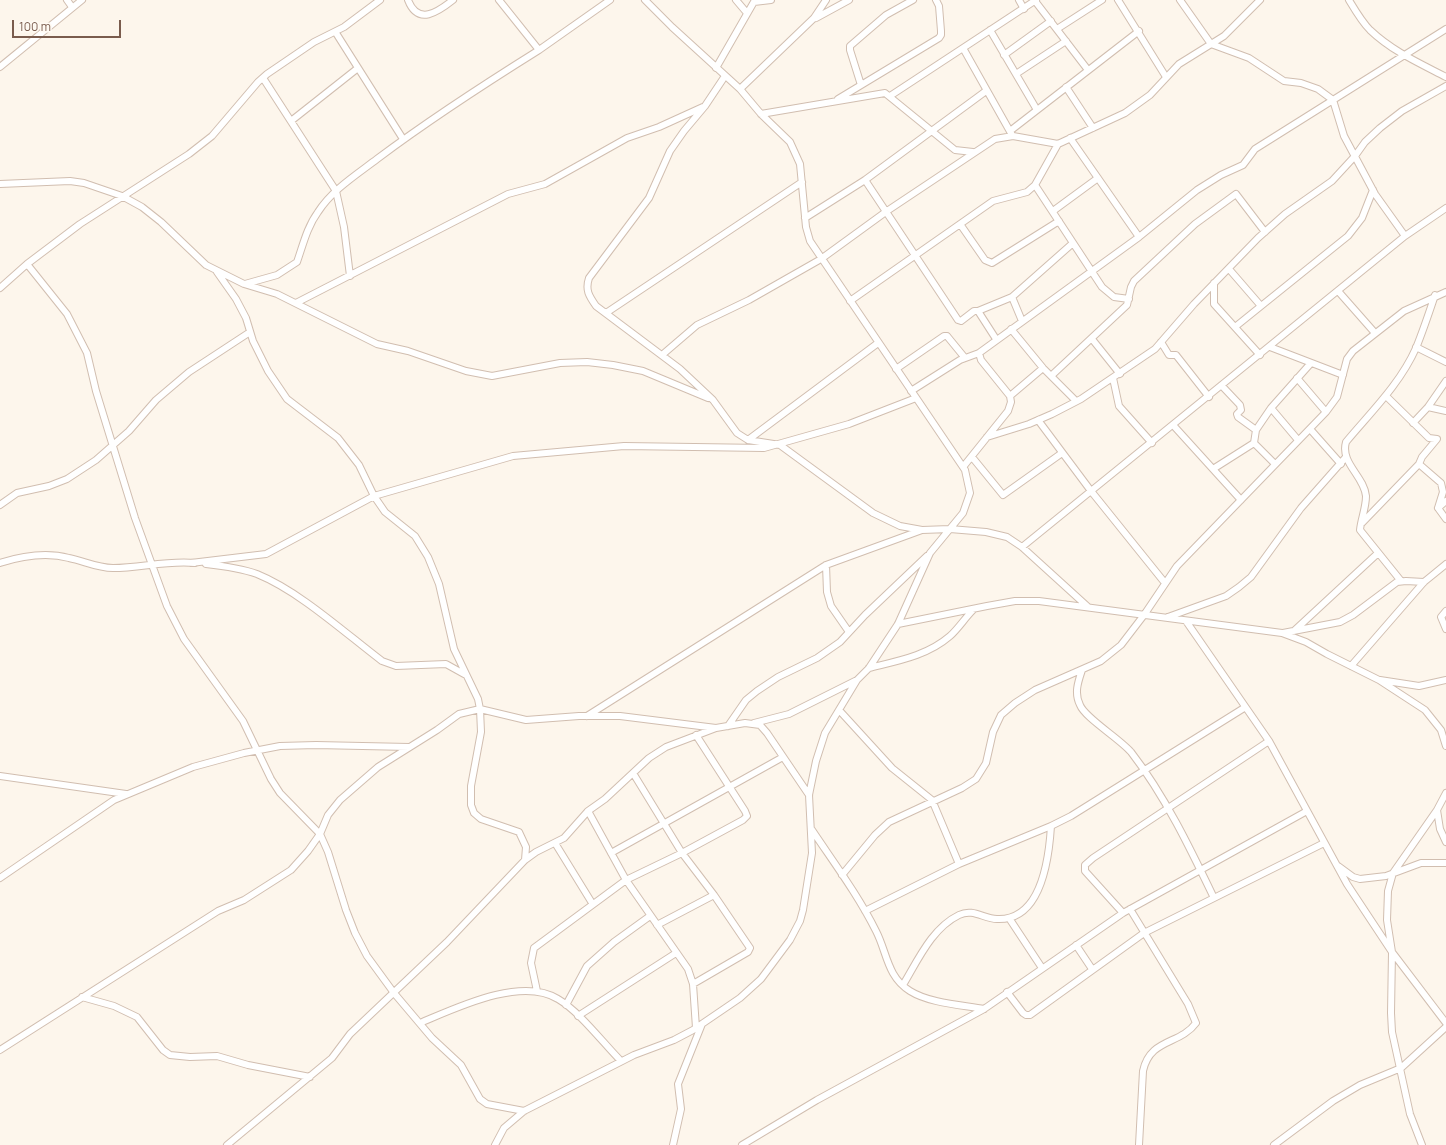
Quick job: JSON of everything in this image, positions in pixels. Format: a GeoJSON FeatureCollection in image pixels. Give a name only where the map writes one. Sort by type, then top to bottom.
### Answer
{"type":"FeatureCollection","features":[{"type":"Feature","properties":{"kind":"street"},"geometry":{"type":"LineString","coordinates":[[67,0],[72,7]]}},
{"type":"Feature","properties":{"kind":"street"},"geometry":{"type":"LineString","coordinates":[[0,67],[82,0]]}},
{"type":"Feature","properties":{"kind":"street"},"geometry":{"type":"LineString","coordinates":[[0,288],[26,264],[80,224],[189,154],[212,136],[262,78],[323,36],[336,33],[380,0]]}},
{"type":"Feature","properties":{"kind":"street"},"geometry":{"type":"LineString","coordinates":[[408,0],[417,13],[430,15],[453,0]]}},
{"type":"Feature","properties":{"kind":"street"},"geometry":{"type":"LineString","coordinates":[[499,0],[539,50]]}},
{"type":"Feature","properties":{"kind":"street"},"geometry":{"type":"LineString","coordinates":[[244,284],[277,275],[297,262],[305,236],[318,212],[336,192],[403,139],[471,92],[539,50],[610,0]]}},
{"type":"Feature","properties":{"kind":"street"},"geometry":{"type":"LineString","coordinates":[[645,0],[740,89],[761,114],[790,142],[800,164],[805,218],[810,241],[963,467],[969,482],[970,493],[963,513],[930,554],[865,615],[840,642],[817,658],[778,677],[757,691],[746,700],[728,726]]}},
{"type":"Feature","properties":{"kind":"street"},"geometry":{"type":"LineString","coordinates":[[736,0],[747,13]]}},
{"type":"Feature","properties":{"kind":"street"},"geometry":{"type":"LineString","coordinates":[[716,68],[755,1],[771,0]]}},
{"type":"Feature","properties":{"kind":"street"},"geometry":{"type":"LineString","coordinates":[[740,89],[814,18],[826,0]]}},
{"type":"Feature","properties":{"kind":"street"},"geometry":{"type":"LineString","coordinates":[[814,18],[849,0]]}},
{"type":"Feature","properties":{"kind":"street"},"geometry":{"type":"LineString","coordinates":[[862,85],[850,46],[886,15],[913,0]]}},
{"type":"Feature","properties":{"kind":"street"},"geometry":{"type":"LineString","coordinates":[[835,101],[939,38],[941,35],[939,6],[936,0]]}},
{"type":"Feature","properties":{"kind":"street"},"geometry":{"type":"LineString","coordinates":[[1019,0],[1024,9]]}},
{"type":"Feature","properties":{"kind":"street"},"geometry":{"type":"LineString","coordinates":[[890,96],[1036,0],[1088,70]]}},
{"type":"Feature","properties":{"kind":"street"},"geometry":{"type":"LineString","coordinates":[[1057,29],[1102,0]]}},
{"type":"Feature","properties":{"kind":"street"},"geometry":{"type":"LineString","coordinates":[[1118,0],[1139,31],[1166,77]]}},
{"type":"Feature","properties":{"kind":"street"},"geometry":{"type":"LineString","coordinates":[[1180,0],[1211,44],[1249,58],[1284,81],[1301,83],[1318,89],[1333,100],[1344,136],[1373,190],[1405,236]]}},
{"type":"Feature","properties":{"kind":"street"},"geometry":{"type":"LineString","coordinates":[[850,301],[916,256],[993,200],[1027,192],[1036,186],[1058,144],[1125,113],[1144,100],[1179,64],[1224,36],[1260,0]]}},
{"type":"Feature","properties":{"kind":"street"},"geometry":{"type":"LineString","coordinates":[[1349,0],[1370,29],[1389,46],[1404,56],[1446,77]]}},
{"type":"Feature","properties":{"kind":"street"},"geometry":{"type":"LineString","coordinates":[[1004,55],[1051,22]]}},
{"type":"Feature","properties":{"kind":"street"},"geometry":{"type":"LineString","coordinates":[[911,391],[964,358],[979,353],[996,339],[1092,272],[1139,237],[1197,190],[1221,174],[1243,165],[1255,149],[1446,29]]}},
{"type":"Feature","properties":{"kind":"street"},"geometry":{"type":"LineString","coordinates":[[990,30],[1037,110]]}},
{"type":"Feature","properties":{"kind":"street"},"geometry":{"type":"LineString","coordinates":[[662,355],[696,325],[749,300],[821,259],[887,211],[973,152],[995,139],[1012,134],[1037,110],[1139,31]]}},
{"type":"Feature","properties":{"kind":"street"},"geometry":{"type":"LineString","coordinates":[[336,33],[403,139]]}},
{"type":"Feature","properties":{"kind":"street"},"geometry":{"type":"LineString","coordinates":[[1016,74],[1066,41]]}},
{"type":"Feature","properties":{"kind":"street"},"geometry":{"type":"LineString","coordinates":[[963,48],[986,91],[1012,134],[1058,144]]}},
{"type":"Feature","properties":{"kind":"street"},"geometry":{"type":"LineString","coordinates":[[291,121],[358,68]]}},
{"type":"Feature","properties":{"kind":"street"},"geometry":{"type":"LineString","coordinates":[[725,76],[705,106],[684,131],[670,152],[649,198],[589,278],[587,286],[588,294],[596,306],[680,369],[713,400],[737,433],[748,440],[780,445],[872,513],[900,526],[922,530],[950,529],[986,532],[1007,537],[1022,547],[1088,607]]}},
{"type":"Feature","properties":{"kind":"street"},"geometry":{"type":"LineString","coordinates":[[262,78],[336,192],[344,227],[350,276]]}},
{"type":"Feature","properties":{"kind":"street"},"geometry":{"type":"LineString","coordinates":[[987,437],[1038,420],[1076,402],[1155,350],[1214,283],[1265,232],[1285,214],[1332,181],[1366,142],[1402,111],[1446,86]]}},
{"type":"Feature","properties":{"kind":"street"},"geometry":{"type":"LineString","coordinates":[[1066,87],[1093,128]]}},
{"type":"Feature","properties":{"kind":"street"},"geometry":{"type":"LineString","coordinates":[[805,218],[865,180],[986,91]]}},
{"type":"Feature","properties":{"kind":"street"},"geometry":{"type":"LineString","coordinates":[[761,114],[885,93],[955,150],[973,152]]}},
{"type":"Feature","properties":{"kind":"street"},"geometry":{"type":"LineString","coordinates":[[296,303],[508,194],[546,184],[627,138],[658,127],[705,106]]}},
{"type":"Feature","properties":{"kind":"street"},"geometry":{"type":"LineString","coordinates":[[1070,138],[1139,237]]}},
{"type":"Feature","properties":{"kind":"street"},"geometry":{"type":"LineString","coordinates":[[1053,211],[1098,178]]}},
{"type":"Feature","properties":{"kind":"street"},"geometry":{"type":"LineString","coordinates":[[865,180],[958,320],[961,320],[974,311],[978,312],[1012,297],[1073,243]]}},
{"type":"Feature","properties":{"kind":"street"},"geometry":{"type":"LineString","coordinates":[[0,184],[70,181],[84,183],[122,196],[142,207],[206,265],[244,284],[277,294],[370,342],[408,351],[466,371],[492,376],[560,363],[587,362],[644,371],[713,400]]}},
{"type":"Feature","properties":{"kind":"street"},"geometry":{"type":"LineString","coordinates":[[606,313],[802,182]]}},
{"type":"Feature","properties":{"kind":"street"},"geometry":{"type":"LineString","coordinates":[[1036,186],[1102,287],[1114,297],[1129,299]]}},
{"type":"Feature","properties":{"kind":"street"},"geometry":{"type":"LineString","coordinates":[[1235,327],[1348,236],[1362,218],[1373,190]]}},
{"type":"Feature","properties":{"kind":"street"},"geometry":{"type":"LineString","coordinates":[[1052,376],[1127,305],[1134,281],[1195,224],[1236,194],[1265,232]]}},
{"type":"Feature","properties":{"kind":"street"},"geometry":{"type":"LineString","coordinates":[[1022,547],[1173,426],[1405,236],[1446,208]]}},
{"type":"Feature","properties":{"kind":"street"},"geometry":{"type":"LineString","coordinates":[[960,224],[985,260],[992,263],[1059,221]]}},
{"type":"Feature","properties":{"kind":"street"},"geometry":{"type":"LineString","coordinates":[[26,264],[67,314],[87,353],[96,391],[151,565],[167,606],[184,639],[243,721],[264,767],[280,793],[320,834],[328,852],[346,910],[355,933],[367,956],[394,993],[420,1023],[461,1065],[480,1099],[487,1104],[524,1111]]}},
{"type":"Feature","properties":{"kind":"street"},"geometry":{"type":"LineString","coordinates":[[1229,269],[1261,306]]}},
{"type":"Feature","properties":{"kind":"street"},"geometry":{"type":"LineString","coordinates":[[216,270],[236,299],[246,318],[250,332],[268,371],[287,399],[338,438],[359,465],[374,496],[385,512],[415,536],[428,557],[439,584],[454,649],[464,674],[478,699],[480,709],[481,732],[471,786],[471,805],[474,814],[481,819],[519,832],[526,847],[525,860]]}},
{"type":"Feature","properties":{"kind":"street"},"geometry":{"type":"LineString","coordinates":[[1214,283],[1214,304],[1260,355]]}},
{"type":"Feature","properties":{"kind":"street"},"geometry":{"type":"LineString","coordinates":[[1338,291],[1375,333]]}},
{"type":"Feature","properties":{"kind":"street"},"geometry":{"type":"LineString","coordinates":[[842,875],[875,835],[889,822],[932,800],[962,788],[976,779],[986,763],[993,732],[998,720],[1001,715],[1014,703],[1035,690],[1101,661],[1121,645],[1144,615],[1177,566],[1326,412],[1337,397],[1347,359],[1353,351],[1404,311],[1446,292]]}},
{"type":"Feature","properties":{"kind":"street"},"geometry":{"type":"LineString","coordinates":[[1401,581],[1362,536],[1360,525],[1366,496],[1346,457],[1345,447],[1346,442],[1386,396],[1416,347],[1435,296]]}},
{"type":"Feature","properties":{"kind":"street"},"geometry":{"type":"LineString","coordinates":[[1012,297],[1022,321]]}},
{"type":"Feature","properties":{"kind":"street"},"geometry":{"type":"LineString","coordinates":[[978,312],[996,339]]}},
{"type":"Feature","properties":{"kind":"street"},"geometry":{"type":"LineString","coordinates":[[1011,329],[1043,368],[1076,402]]}},
{"type":"Feature","properties":{"kind":"street"},"geometry":{"type":"LineString","coordinates":[[0,505],[17,493],[49,486],[67,479],[96,460],[129,431],[156,400],[184,376],[250,332]]}},
{"type":"Feature","properties":{"kind":"street"},"geometry":{"type":"LineString","coordinates":[[896,368],[944,336],[947,336],[964,358]]}},
{"type":"Feature","properties":{"kind":"street"},"geometry":{"type":"LineString","coordinates":[[1092,339],[1120,374]]}},
{"type":"Feature","properties":{"kind":"street"},"geometry":{"type":"LineString","coordinates":[[1161,342],[1169,355],[1176,355],[1209,396]]}},
{"type":"Feature","properties":{"kind":"street"},"geometry":{"type":"LineString","coordinates":[[748,440],[878,343]]}},
{"type":"Feature","properties":{"kind":"street"},"geometry":{"type":"LineString","coordinates":[[1270,347],[1343,375]]}},
{"type":"Feature","properties":{"kind":"street"},"geometry":{"type":"LineString","coordinates":[[1416,347],[1446,362]]}},
{"type":"Feature","properties":{"kind":"street"},"geometry":{"type":"LineString","coordinates":[[963,467],[1008,411],[1011,402],[1010,396],[981,360],[979,353]]}},
{"type":"Feature","properties":{"kind":"street"},"geometry":{"type":"LineString","coordinates":[[1212,469],[1254,443],[1256,430],[1271,408],[1311,362]]}},
{"type":"Feature","properties":{"kind":"street"},"geometry":{"type":"LineString","coordinates":[[1010,396],[1043,368]]}},
{"type":"Feature","properties":{"kind":"street"},"geometry":{"type":"LineString","coordinates":[[1113,378],[1119,406],[1152,443]]}},
{"type":"Feature","properties":{"kind":"street"},"geometry":{"type":"LineString","coordinates":[[1297,378],[1326,412]]}},
{"type":"Feature","properties":{"kind":"street"},"geometry":{"type":"LineString","coordinates":[[1413,422],[1428,406],[1446,382]]}},
{"type":"Feature","properties":{"kind":"street"},"geometry":{"type":"LineString","coordinates":[[1222,386],[1240,405],[1240,410],[1237,414],[1238,416],[1256,430]]}},
{"type":"Feature","properties":{"kind":"street"},"geometry":{"type":"LineString","coordinates":[[1360,525],[1419,464],[1422,457],[1437,439],[1429,438],[1386,396]]}},
{"type":"Feature","properties":{"kind":"street"},"geometry":{"type":"LineString","coordinates":[[0,563],[28,556],[48,554],[69,558],[90,565],[113,568],[191,563],[266,554],[374,496],[513,456],[624,446],[747,449],[764,448],[780,445],[849,424],[916,398]]}},
{"type":"Feature","properties":{"kind":"street"},"geometry":{"type":"LineString","coordinates":[[1428,406],[1446,411]]}},
{"type":"Feature","properties":{"kind":"street"},"geometry":{"type":"LineString","coordinates":[[1271,408],[1298,440]]}},
{"type":"Feature","properties":{"kind":"street"},"geometry":{"type":"LineString","coordinates":[[1038,420],[1091,491],[1165,583]]}},
{"type":"Feature","properties":{"kind":"street"},"geometry":{"type":"LineString","coordinates":[[1173,426],[1241,500]]}},
{"type":"Feature","properties":{"kind":"street"},"geometry":{"type":"LineString","coordinates":[[1310,429],[1341,464]]}},
{"type":"Feature","properties":{"kind":"street"},"geometry":{"type":"LineString","coordinates":[[1254,443],[1275,464]]}},
{"type":"Feature","properties":{"kind":"street"},"geometry":{"type":"LineString","coordinates":[[972,457],[1004,495],[1062,453]]}},
{"type":"Feature","properties":{"kind":"street"},"geometry":{"type":"LineString","coordinates":[[1166,618],[1226,596],[1251,577],[1301,508],[1346,457]]}},
{"type":"Feature","properties":{"kind":"street"},"geometry":{"type":"LineString","coordinates":[[1419,464],[1441,483],[1443,492],[1438,508]]}},
{"type":"Feature","properties":{"kind":"street"},"geometry":{"type":"LineString","coordinates":[[1438,508],[1446,501]]}},
{"type":"Feature","properties":{"kind":"street"},"geometry":{"type":"LineString","coordinates":[[1438,508],[1446,519]]}},
{"type":"Feature","properties":{"kind":"street"},"geometry":{"type":"LineString","coordinates":[[587,716],[826,565],[922,530]]}},
{"type":"Feature","properties":{"kind":"street"},"geometry":{"type":"LineString","coordinates":[[496,1145],[504,1128],[524,1111],[621,1061],[674,1040],[696,1028],[740,998],[761,979],[790,940],[800,922],[803,910],[812,853],[809,795],[816,761],[825,733],[857,680],[869,668],[898,624],[930,554]]}},
{"type":"Feature","properties":{"kind":"street"},"geometry":{"type":"LineString","coordinates":[[1294,631],[1377,554]]}},
{"type":"Feature","properties":{"kind":"street"},"geometry":{"type":"LineString","coordinates":[[191,563],[234,567],[256,574],[279,584],[382,661],[396,666],[446,664],[464,674]]}},
{"type":"Feature","properties":{"kind":"street"},"geometry":{"type":"LineString","coordinates":[[826,565],[827,592],[831,606],[849,632]]}},
{"type":"Feature","properties":{"kind":"street"},"geometry":{"type":"LineString","coordinates":[[1351,666],[1424,582],[1445,566]]}},
{"type":"Feature","properties":{"kind":"street"},"geometry":{"type":"LineString","coordinates":[[1282,633],[1340,622],[1353,615],[1390,586],[1401,581],[1424,582]]}},
{"type":"Feature","properties":{"kind":"street"},"geometry":{"type":"LineString","coordinates":[[898,624],[941,614],[1015,602],[1039,601],[1282,633],[1306,642],[1379,680],[1425,710],[1441,730],[1446,746]]}},
{"type":"Feature","properties":{"kind":"street"},"geometry":{"type":"LineString","coordinates":[[869,668],[918,655],[934,648],[951,636],[973,610]]}},
{"type":"Feature","properties":{"kind":"street"},"geometry":{"type":"LineString","coordinates":[[1446,611],[1441,617],[1446,629]]}},
{"type":"Feature","properties":{"kind":"street"},"geometry":{"type":"LineString","coordinates":[[1186,621],[1244,708],[1269,741],[1335,864],[1392,952],[1446,1023]]}},
{"type":"Feature","properties":{"kind":"street"},"geometry":{"type":"LineString","coordinates":[[1082,670],[1076,689],[1080,706],[1089,716],[1123,743],[1144,770],[1168,809],[1214,898]]}},
{"type":"Feature","properties":{"kind":"street"},"geometry":{"type":"LineString","coordinates":[[227,1145],[332,1058],[350,1034],[365,1018],[394,993],[525,860],[536,852],[564,838],[588,811],[605,799],[649,758],[666,747],[716,728],[754,723],[789,714],[857,680]]}},
{"type":"Feature","properties":{"kind":"street"},"geometry":{"type":"LineString","coordinates":[[1379,680],[1419,686],[1446,680]]}},
{"type":"Feature","properties":{"kind":"street"},"geometry":{"type":"LineString","coordinates":[[865,910],[959,864],[1051,826],[1099,800],[1144,770],[1244,708]]}},
{"type":"Feature","properties":{"kind":"street"},"geometry":{"type":"LineString","coordinates":[[0,1050],[218,911],[244,900],[291,870],[320,834],[328,816],[340,800],[378,767],[458,714],[480,709],[526,720],[587,716],[620,716],[716,728]]}},
{"type":"Feature","properties":{"kind":"street"},"geometry":{"type":"LineString","coordinates":[[839,710],[892,768],[932,800],[959,864]]}},
{"type":"Feature","properties":{"kind":"street"},"geometry":{"type":"LineString","coordinates":[[754,723],[760,725],[767,733],[809,795]]}},
{"type":"Feature","properties":{"kind":"street"},"geometry":{"type":"LineString","coordinates":[[537,991],[531,963],[534,948],[592,903],[626,880],[682,853],[743,820],[747,816],[696,735]]}},
{"type":"Feature","properties":{"kind":"street"},"geometry":{"type":"LineString","coordinates":[[1123,913],[1085,871],[1085,865],[1093,858],[1269,741]]}},
{"type":"Feature","properties":{"kind":"street"},"geometry":{"type":"LineString","coordinates":[[0,878],[96,811],[126,794],[193,767],[280,746],[316,745],[409,747]]}},
{"type":"Feature","properties":{"kind":"street"},"geometry":{"type":"LineString","coordinates":[[611,853],[729,786],[784,757]]}},
{"type":"Feature","properties":{"kind":"street"},"geometry":{"type":"LineString","coordinates":[[633,773],[682,853],[714,895],[750,948],[748,952],[693,984]]}},
{"type":"Feature","properties":{"kind":"street"},"geometry":{"type":"LineString","coordinates":[[0,776],[126,794]]}},
{"type":"Feature","properties":{"kind":"street"},"geometry":{"type":"LineString","coordinates":[[1422,1145],[1410,1114],[1392,1032],[1390,1013],[1392,952],[1387,920],[1388,891],[1393,873],[1437,810],[1446,793]]}},
{"type":"Feature","properties":{"kind":"street"},"geometry":{"type":"LineString","coordinates":[[1437,810],[1440,829],[1446,842]]}},
{"type":"Feature","properties":{"kind":"street"},"geometry":{"type":"LineString","coordinates":[[588,811],[626,880],[688,969],[693,984],[696,1028]]}},
{"type":"Feature","properties":{"kind":"street"},"geometry":{"type":"LineString","coordinates":[[742,1145],[817,1100],[984,1009],[1123,913],[1307,811]]}},
{"type":"Feature","properties":{"kind":"street"},"geometry":{"type":"LineString","coordinates":[[903,985],[930,941],[944,923],[960,914],[972,912],[997,919],[1009,918],[1026,910],[1041,884],[1047,865],[1051,826]]}},
{"type":"Feature","properties":{"kind":"street"},"geometry":{"type":"LineString","coordinates":[[812,830],[865,910],[882,943],[889,966],[898,981],[910,991],[944,1003],[984,1009]]}},
{"type":"Feature","properties":{"kind":"street"},"geometry":{"type":"LineString","coordinates":[[1007,992],[1023,1013],[1030,1015],[1144,932],[1324,842]]}},
{"type":"Feature","properties":{"kind":"street"},"geometry":{"type":"LineString","coordinates":[[555,843],[592,903]]}},
{"type":"Feature","properties":{"kind":"street"},"geometry":{"type":"LineString","coordinates":[[1335,864],[1353,877],[1360,879],[1393,873],[1421,863],[1446,863]]}},
{"type":"Feature","properties":{"kind":"street"},"geometry":{"type":"LineString","coordinates":[[657,926],[714,895]]}},
{"type":"Feature","properties":{"kind":"street"},"geometry":{"type":"LineString","coordinates":[[1130,909],[1188,1004],[1196,1023],[1187,1031],[1151,1052],[1145,1060],[1143,1071],[1139,1145]]}},
{"type":"Feature","properties":{"kind":"street"},"geometry":{"type":"LineString","coordinates":[[566,1005],[586,966],[614,942],[650,916]]}},
{"type":"Feature","properties":{"kind":"street"},"geometry":{"type":"LineString","coordinates":[[1009,918],[1042,968]]}},
{"type":"Feature","properties":{"kind":"street"},"geometry":{"type":"LineString","coordinates":[[1076,945],[1092,969]]}},
{"type":"Feature","properties":{"kind":"street"},"geometry":{"type":"LineString","coordinates":[[578,1016],[676,952]]}},
{"type":"Feature","properties":{"kind":"street"},"geometry":{"type":"LineString","coordinates":[[420,1023],[494,994],[537,991],[551,995],[566,1005],[621,1061]]}},
{"type":"Feature","properties":{"kind":"street"},"geometry":{"type":"LineString","coordinates":[[82,997],[114,1006],[137,1017],[163,1050],[170,1055],[190,1057],[217,1056],[248,1064],[310,1076]]}},
{"type":"Feature","properties":{"kind":"street"},"geometry":{"type":"LineString","coordinates":[[674,1145],[681,1110],[678,1084],[703,1023]]}},
{"type":"Feature","properties":{"kind":"street"},"geometry":{"type":"LineString","coordinates":[[1274,1145],[1333,1101],[1360,1085],[1401,1068],[1446,1027]]}}]}
